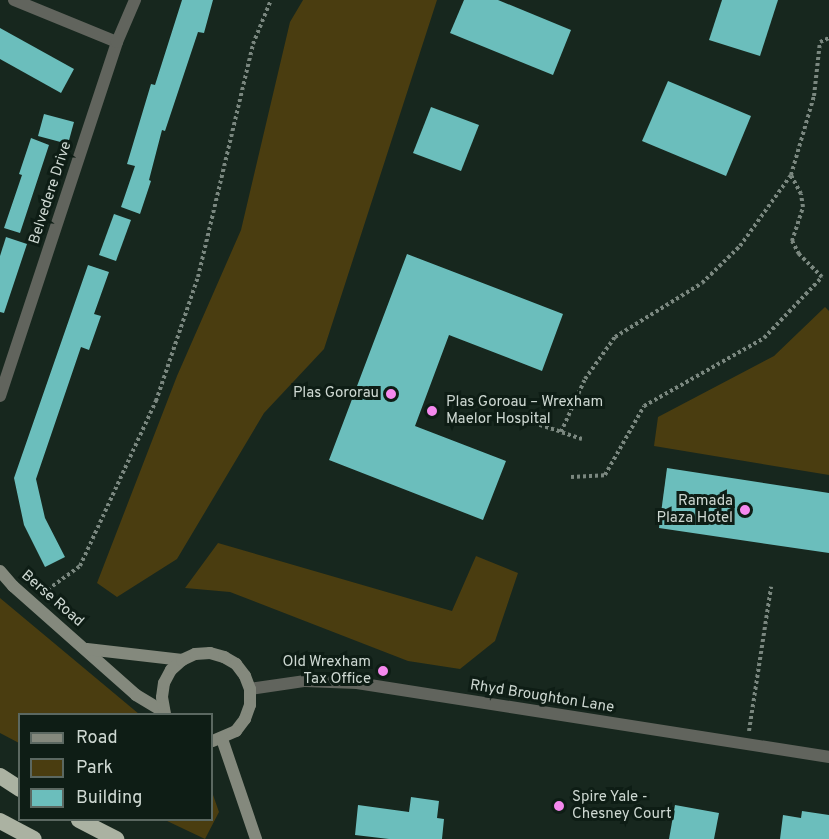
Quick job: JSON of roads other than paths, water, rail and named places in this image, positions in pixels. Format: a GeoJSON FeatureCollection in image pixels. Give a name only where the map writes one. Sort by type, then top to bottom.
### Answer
{"type":"FeatureCollection","features":[{"type":"Feature","properties":{"kind":"highway"},"geometry":{"type":"LineString","coordinates":[[0,778],[18,788]]}},
{"type":"Feature","properties":{"kind":"highway"},"geometry":{"type":"LineString","coordinates":[[0,821],[34,839]]}},
{"type":"Feature","properties":{"kind":"highway"},"geometry":{"type":"LineString","coordinates":[[83,821],[116,839]]}},
{"type":"Feature","properties":{"kind":"main road","name":"Berse Road"},"geometry":{"type":"LineString","coordinates":[[0,571],[31,602],[136,695],[164,713]]}},
{"type":"Feature","properties":{"kind":"main road","name":"Berse Road"},"geometry":{"type":"LineString","coordinates":[[86,649],[182,660],[202,653],[224,657],[236,664],[245,676],[250,689]]}},
{"type":"Feature","properties":{"kind":"main road"},"geometry":{"type":"LineString","coordinates":[[164,713],[162,697],[164,683],[171,670],[182,660]]}},
{"type":"Feature","properties":{"kind":"main road"},"geometry":{"type":"LineString","coordinates":[[250,689],[250,705],[245,719],[236,731],[217,740],[256,839]]}},
{"type":"Feature","properties":{"kind":"street"},"geometry":{"type":"LineString","coordinates":[[14,0],[117,42]]}},
{"type":"Feature","properties":{"kind":"street","name":"Belvedere Drive"},"geometry":{"type":"LineString","coordinates":[[0,396],[117,42],[135,0]]}},
{"type":"Feature","properties":{"kind":"street","name":"Rhyd Broughton Lane"},"geometry":{"type":"LineString","coordinates":[[250,689],[305,681],[357,683],[829,757]]}},
{"type":"Feature","properties":{"kind":"place","name":"Plas Gororau"},"geometry":{"type":"Point","coordinates":[391,394]}},
{"type":"Feature","properties":{"kind":"place","name":"Plas Goroau – Wrexham Maelor Hospital"},"geometry":{"type":"Point","coordinates":[432,411]}},
{"type":"Feature","properties":{"kind":"place","name":"Ramada Plaza Hotel"},"geometry":{"type":"Point","coordinates":[745,510]}},
{"type":"Feature","properties":{"kind":"place","name":"Old Wrexham Tax Office"},"geometry":{"type":"Point","coordinates":[383,671]}},
{"type":"Feature","properties":{"kind":"place","name":"Spire Yale - Chesney Court"},"geometry":{"type":"Point","coordinates":[559,806]}}]}
